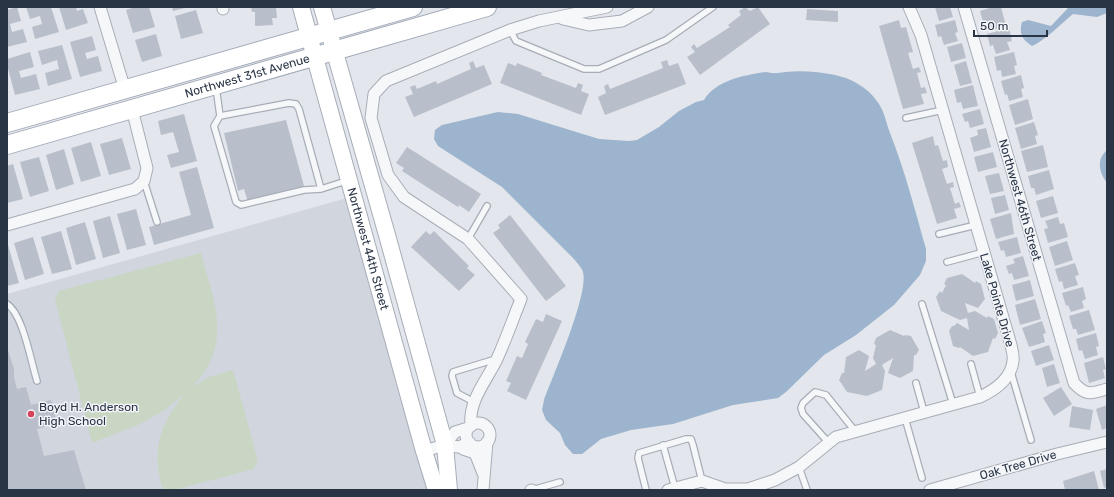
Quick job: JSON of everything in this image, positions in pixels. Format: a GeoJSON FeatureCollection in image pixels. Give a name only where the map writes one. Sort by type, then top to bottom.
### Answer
{"type":"FeatureCollection","features":[{"type":"Feature","properties":{"kind":"main road","name":"Northwest 31st Avenue"},"geometry":{"type":"LineString","coordinates":[[7,123],[414,7]]}},
{"type":"Feature","properties":{"kind":"main road","name":"Northwest 31st Avenue"},"geometry":{"type":"LineString","coordinates":[[7,145],[487,7]]}},
{"type":"Feature","properties":{"kind":"street"},"geometry":{"type":"LineString","coordinates":[[100,7],[125,90]]}},
{"type":"Feature","properties":{"kind":"street","name":"Northwest 44th Street"},"geometry":{"type":"LineString","coordinates":[[301,7],[436,490]]}},
{"type":"Feature","properties":{"kind":"street","name":"Northwest 44th Street"},"geometry":{"type":"LineString","coordinates":[[322,7],[385,227],[451,446],[449,490]]}},
{"type":"Feature","properties":{"kind":"street"},"geometry":{"type":"LineString","coordinates":[[483,490],[484,473],[480,448],[467,435],[473,426],[475,410],[474,402],[497,359],[521,299],[468,239],[404,197],[388,175],[371,118],[374,94],[386,81],[510,30],[559,17],[607,7]]}},
{"type":"Feature","properties":{"kind":"street"},"geometry":{"type":"LineString","coordinates":[[559,17],[589,25],[602,24],[622,21],[648,7]]}},
{"type":"Feature","properties":{"kind":"street","name":"Lake Pointe Drive"},"geometry":{"type":"LineString","coordinates":[[909,7],[921,35],[1011,345],[1013,361],[1010,370]]}},
{"type":"Feature","properties":{"kind":"street","name":"Northwest 46th Street"},"geometry":{"type":"LineString","coordinates":[[964,7],[1074,383],[1081,391],[1091,394],[1107,389]]}},
{"type":"Feature","properties":{"kind":"street"},"geometry":{"type":"LineString","coordinates":[[7,225],[135,188],[144,181],[147,168],[132,109]]}},
{"type":"Feature","properties":{"kind":"street"},"geometry":{"type":"LineString","coordinates":[[672,489],[702,481],[725,490],[748,489],[776,480],[799,467],[836,437],[980,397],[998,386],[1006,379],[1010,370]]}},
{"type":"Feature","properties":{"kind":"street"},"geometry":{"type":"LineString","coordinates":[[451,446],[455,432],[473,426],[489,430],[490,436],[480,448]]}},
{"type":"Feature","properties":{"kind":"street","name":"Oak Tree Drive"},"geometry":{"type":"LineString","coordinates":[[930,490],[1057,454],[1107,442]]}},
{"type":"Feature","properties":{"kind":"street"},"geometry":{"type":"LineString","coordinates":[[424,451],[451,446],[480,448]]}},
{"type":"Feature","properties":{"kind":"lane"},"geometry":{"type":"LineString","coordinates":[[510,30],[516,41],[584,69],[599,69],[666,40],[713,7]]}},
{"type":"Feature","properties":{"kind":"lane"},"geometry":{"type":"LineString","coordinates":[[215,86],[220,116],[214,126],[236,202],[241,205],[249,205],[304,190],[321,189],[349,180]]}},
{"type":"Feature","properties":{"kind":"lane"},"geometry":{"type":"LineString","coordinates":[[220,116],[289,103],[296,104],[299,109],[321,189]]}},
{"type":"Feature","properties":{"kind":"lane"},"geometry":{"type":"LineString","coordinates":[[906,118],[943,110]]}},
{"type":"Feature","properties":{"kind":"lane"},"geometry":{"type":"LineString","coordinates":[[144,181],[157,222]]}},
{"type":"Feature","properties":{"kind":"lane"},"geometry":{"type":"LineString","coordinates":[[468,239],[487,206]]}},
{"type":"Feature","properties":{"kind":"lane"},"geometry":{"type":"LineString","coordinates":[[939,234],[976,225]]}},
{"type":"Feature","properties":{"kind":"lane"},"geometry":{"type":"LineString","coordinates":[[947,262],[984,252]]}},
{"type":"Feature","properties":{"kind":"lane"},"geometry":{"type":"LineString","coordinates":[[7,304],[13,307],[20,322],[37,381]]}},
{"type":"Feature","properties":{"kind":"lane"},"geometry":{"type":"LineString","coordinates":[[922,304],[953,404]]}},
{"type":"Feature","properties":{"kind":"lane"},"geometry":{"type":"LineString","coordinates":[[474,402],[457,393],[452,376],[453,372],[497,359]]}},
{"type":"Feature","properties":{"kind":"lane"},"geometry":{"type":"LineString","coordinates":[[971,364],[980,397]]}},
{"type":"Feature","properties":{"kind":"lane"},"geometry":{"type":"LineString","coordinates":[[1010,370],[1031,440]]}},
{"type":"Feature","properties":{"kind":"lane"},"geometry":{"type":"LineString","coordinates":[[916,383],[924,412]]}},
{"type":"Feature","properties":{"kind":"lane"},"geometry":{"type":"LineString","coordinates":[[828,443],[803,414],[801,408],[803,403],[815,392],[826,395],[855,431]]}},
{"type":"Feature","properties":{"kind":"lane"},"geometry":{"type":"LineString","coordinates":[[905,418],[922,478]]}},
{"type":"Feature","properties":{"kind":"lane"},"geometry":{"type":"LineString","coordinates":[[646,490],[638,458],[639,453],[663,445],[691,439],[702,481]]}},
{"type":"Feature","properties":{"kind":"lane"},"geometry":{"type":"LineString","coordinates":[[663,445],[672,489]]}},
{"type":"Feature","properties":{"kind":"lane"},"geometry":{"type":"LineString","coordinates":[[799,467],[807,490]]}},
{"type":"Feature","properties":{"kind":"lane"},"geometry":{"type":"LineString","coordinates":[[532,490],[560,482]]}},
{"type":"Feature","properties":{"kind":"shaded area"},"geometry":{"type":"Polygon","coordinates":[[[347,198],[430,490],[7,490],[7,294],[347,198]]]}},
{"type":"Feature","properties":{"kind":"green space"},"geometry":{"type":"Polygon","coordinates":[[[201,253],[215,306],[217,339],[213,355],[205,371],[192,387],[209,377],[233,370],[258,461],[253,469],[175,490],[163,490],[159,476],[158,462],[160,438],[163,427],[169,416],[185,393],[165,410],[140,424],[92,443],[55,299],[59,291],[201,253]]]}},
{"type":"Feature","properties":{"kind":"water"},"geometry":{"type":"Polygon","coordinates":[[[1069,7],[1107,7],[1107,13],[1097,17],[1073,14],[1047,36],[1032,46],[1022,36],[1022,22],[1028,20],[1051,26],[1069,7]]]}},
{"type":"Feature","properties":{"kind":"water"},"geometry":{"type":"Polygon","coordinates":[[[792,71],[841,76],[863,87],[876,100],[883,112],[910,191],[926,249],[926,261],[920,275],[894,305],[856,335],[824,355],[778,398],[733,405],[673,424],[631,430],[601,439],[582,454],[573,454],[565,445],[560,433],[546,420],[542,410],[544,400],[562,355],[581,298],[583,272],[581,267],[502,187],[438,146],[434,139],[435,130],[442,125],[498,112],[518,114],[599,139],[629,141],[637,140],[659,127],[679,111],[696,102],[704,100],[709,93],[723,83],[740,77],[766,72],[775,73],[792,71]]]}},
{"type":"Feature","properties":{"kind":"water"},"geometry":{"type":"Polygon","coordinates":[[[1107,150],[1107,183],[1102,175],[1100,162],[1107,150]]]}},
{"type":"Feature","properties":{"kind":"building"},"geometry":{"type":"Polygon","coordinates":[[[17,7],[21,21],[10,24],[12,32],[23,29],[27,42],[7,47],[7,10],[17,7]]]}},
{"type":"Feature","properties":{"kind":"building"},"geometry":{"type":"Polygon","coordinates":[[[26,7],[51,7],[59,32],[35,39],[32,27],[42,24],[40,16],[30,19],[26,7]]]}},
{"type":"Feature","properties":{"kind":"building"},"geometry":{"type":"Polygon","coordinates":[[[59,7],[76,7],[77,11],[83,9],[88,23],[66,30],[59,7]]]}},
{"type":"Feature","properties":{"kind":"building"},"geometry":{"type":"Polygon","coordinates":[[[135,7],[149,7],[155,27],[133,33],[126,10],[135,7]]]}},
{"type":"Feature","properties":{"kind":"building"},"geometry":{"type":"Polygon","coordinates":[[[172,7],[185,7],[185,8],[173,11],[172,7]]]}},
{"type":"Feature","properties":{"kind":"building"},"geometry":{"type":"Polygon","coordinates":[[[251,7],[276,7],[277,18],[272,18],[273,25],[255,26],[255,12],[252,12],[251,7]]]}},
{"type":"Feature","properties":{"kind":"building"},"geometry":{"type":"Polygon","coordinates":[[[745,7],[750,11],[758,7],[770,24],[700,75],[687,57],[695,52],[691,47],[694,44],[697,48],[730,27],[728,25],[741,15],[739,11],[745,7]]]}},
{"type":"Feature","properties":{"kind":"building"},"geometry":{"type":"Polygon","coordinates":[[[935,7],[950,7],[953,17],[939,21],[935,7]]]}},
{"type":"Feature","properties":{"kind":"building"},"geometry":{"type":"Polygon","coordinates":[[[993,7],[1001,7],[1006,26],[989,31],[986,21],[983,22],[980,11],[993,7]]]}},
{"type":"Feature","properties":{"kind":"building"},"geometry":{"type":"Polygon","coordinates":[[[807,9],[838,11],[838,22],[806,20],[807,9]]]}},
{"type":"Feature","properties":{"kind":"building"},"geometry":{"type":"Polygon","coordinates":[[[196,10],[203,33],[181,39],[175,16],[196,10]]]}},
{"type":"Feature","properties":{"kind":"building"},"geometry":{"type":"Polygon","coordinates":[[[899,20],[901,28],[906,27],[913,52],[908,53],[913,69],[919,67],[921,72],[917,73],[921,88],[925,87],[927,93],[921,94],[924,104],[903,109],[879,26],[899,20]]]}},
{"type":"Feature","properties":{"kind":"building"},"geometry":{"type":"Polygon","coordinates":[[[955,20],[958,32],[955,33],[958,41],[944,45],[941,36],[938,37],[935,25],[955,20]]]}},
{"type":"Feature","properties":{"kind":"building"},"geometry":{"type":"Polygon","coordinates":[[[1009,28],[1012,41],[1007,42],[1010,50],[996,54],[993,45],[990,46],[987,34],[1009,28]]]}},
{"type":"Feature","properties":{"kind":"building"},"geometry":{"type":"Polygon","coordinates":[[[156,34],[162,56],[142,62],[135,40],[156,34]]]}},
{"type":"Feature","properties":{"kind":"building"},"geometry":{"type":"Polygon","coordinates":[[[92,36],[96,50],[85,53],[87,59],[98,56],[102,71],[80,77],[70,42],[92,36]]]}},
{"type":"Feature","properties":{"kind":"building"},"geometry":{"type":"Polygon","coordinates":[[[962,43],[966,58],[951,62],[947,47],[962,43]]]}},
{"type":"Feature","properties":{"kind":"building"},"geometry":{"type":"Polygon","coordinates":[[[62,45],[72,79],[48,86],[45,73],[59,69],[57,60],[42,65],[38,51],[62,45]]]}},
{"type":"Feature","properties":{"kind":"building"},"geometry":{"type":"Polygon","coordinates":[[[30,52],[34,67],[19,71],[21,78],[36,74],[40,89],[15,95],[7,65],[7,59],[30,52]]]}},
{"type":"Feature","properties":{"kind":"building"},"geometry":{"type":"Polygon","coordinates":[[[1014,52],[1017,65],[1014,66],[1016,74],[1002,77],[1001,70],[997,71],[994,57],[1014,52]]]}},
{"type":"Feature","properties":{"kind":"building"},"geometry":{"type":"Polygon","coordinates":[[[667,60],[669,66],[678,63],[686,84],[605,115],[598,97],[606,93],[604,86],[608,84],[610,89],[663,68],[661,62],[667,60]]]}},
{"type":"Feature","properties":{"kind":"building"},"geometry":{"type":"Polygon","coordinates":[[[473,61],[476,68],[484,65],[492,84],[414,117],[405,97],[413,94],[410,87],[415,85],[417,89],[436,81],[437,84],[471,69],[469,63],[473,61]]]}},
{"type":"Feature","properties":{"kind":"building"},"geometry":{"type":"Polygon","coordinates":[[[966,61],[972,83],[960,86],[954,65],[966,61]]]}},
{"type":"Feature","properties":{"kind":"building"},"geometry":{"type":"Polygon","coordinates":[[[508,63],[516,66],[517,63],[542,73],[541,75],[576,88],[578,83],[583,85],[581,91],[589,94],[581,115],[500,83],[508,63]]]}},
{"type":"Feature","properties":{"kind":"building"},"geometry":{"type":"Polygon","coordinates":[[[1021,75],[1024,88],[1021,89],[1023,97],[1009,101],[1007,94],[1005,95],[1001,81],[1021,75]]]}},
{"type":"Feature","properties":{"kind":"building"},"geometry":{"type":"Polygon","coordinates":[[[973,85],[978,106],[963,109],[961,102],[957,103],[954,90],[973,85]]]}},
{"type":"Feature","properties":{"kind":"building"},"geometry":{"type":"Polygon","coordinates":[[[1028,99],[1033,119],[1015,125],[1009,105],[1028,99]]]}},
{"type":"Feature","properties":{"kind":"building"},"geometry":{"type":"Polygon","coordinates":[[[980,109],[984,124],[970,128],[968,121],[965,122],[962,114],[980,109]]]}},
{"type":"Feature","properties":{"kind":"building"},"geometry":{"type":"Polygon","coordinates":[[[184,114],[197,161],[171,168],[167,155],[179,152],[173,132],[161,135],[158,121],[184,114]]]}},
{"type":"Feature","properties":{"kind":"building"},"geometry":{"type":"Polygon","coordinates":[[[286,120],[304,186],[248,202],[244,189],[238,191],[224,133],[286,120]]]}},
{"type":"Feature","properties":{"kind":"building"},"geometry":{"type":"Polygon","coordinates":[[[1034,122],[1038,135],[1035,136],[1037,144],[1021,149],[1015,128],[1034,122]]]}},
{"type":"Feature","properties":{"kind":"building"},"geometry":{"type":"Polygon","coordinates":[[[986,128],[991,147],[974,152],[970,138],[978,135],[977,130],[986,128]]]}},
{"type":"Feature","properties":{"kind":"building"},"geometry":{"type":"Polygon","coordinates":[[[933,136],[935,146],[938,145],[943,161],[947,160],[948,167],[942,169],[947,184],[953,182],[954,187],[950,188],[955,204],[959,202],[961,207],[954,209],[957,218],[937,224],[912,143],[933,136]]]}},
{"type":"Feature","properties":{"kind":"building"},"geometry":{"type":"Polygon","coordinates":[[[122,138],[131,169],[109,175],[100,144],[122,138]]]}},
{"type":"Feature","properties":{"kind":"building"},"geometry":{"type":"Polygon","coordinates":[[[91,142],[101,176],[81,182],[71,148],[91,142]]]}},
{"type":"Feature","properties":{"kind":"building"},"geometry":{"type":"Polygon","coordinates":[[[1043,145],[1048,167],[1027,172],[1021,151],[1043,145]]]}},
{"type":"Feature","properties":{"kind":"building"},"geometry":{"type":"Polygon","coordinates":[[[407,147],[481,194],[469,212],[459,205],[458,207],[402,171],[404,168],[396,163],[407,147]]]}},
{"type":"Feature","properties":{"kind":"building"},"geometry":{"type":"Polygon","coordinates":[[[64,149],[74,184],[56,190],[46,155],[64,149]]]}},
{"type":"Feature","properties":{"kind":"building"},"geometry":{"type":"Polygon","coordinates":[[[993,152],[997,167],[978,172],[974,157],[993,152]]]}},
{"type":"Feature","properties":{"kind":"building"},"geometry":{"type":"Polygon","coordinates":[[[39,157],[49,191],[30,197],[20,162],[39,157]]]}},
{"type":"Feature","properties":{"kind":"building"},"geometry":{"type":"Polygon","coordinates":[[[13,164],[23,199],[7,203],[7,166],[13,164]]]}},
{"type":"Feature","properties":{"kind":"building"},"geometry":{"type":"Polygon","coordinates":[[[197,167],[214,228],[154,245],[149,227],[191,215],[179,172],[197,167]]]}},
{"type":"Feature","properties":{"kind":"building"},"geometry":{"type":"Polygon","coordinates":[[[1049,170],[1054,189],[1036,195],[1034,188],[1031,188],[1028,176],[1049,170]]]}},
{"type":"Feature","properties":{"kind":"building"},"geometry":{"type":"Polygon","coordinates":[[[999,173],[1004,191],[990,194],[985,176],[999,173]]]}},
{"type":"Feature","properties":{"kind":"building"},"geometry":{"type":"Polygon","coordinates":[[[1005,195],[1009,210],[995,214],[991,198],[1005,195]]]}},
{"type":"Feature","properties":{"kind":"building"},"geometry":{"type":"Polygon","coordinates":[[[1053,196],[1058,213],[1041,218],[1036,201],[1053,196]]]}},
{"type":"Feature","properties":{"kind":"building"},"geometry":{"type":"Polygon","coordinates":[[[136,209],[146,245],[127,250],[117,214],[136,209]]]}},
{"type":"Feature","properties":{"kind":"building"},"geometry":{"type":"Polygon","coordinates":[[[1011,213],[1014,234],[996,239],[990,219],[1011,213]]]}},
{"type":"Feature","properties":{"kind":"building"},"geometry":{"type":"Polygon","coordinates":[[[510,215],[566,286],[546,301],[493,233],[500,228],[498,225],[510,215]]]}},
{"type":"Feature","properties":{"kind":"building"},"geometry":{"type":"Polygon","coordinates":[[[110,216],[120,253],[103,258],[93,221],[110,216]]]}},
{"type":"Feature","properties":{"kind":"building"},"geometry":{"type":"Polygon","coordinates":[[[1058,217],[1060,224],[1064,223],[1068,237],[1048,243],[1044,229],[1048,228],[1045,221],[1058,217]]]}},
{"type":"Feature","properties":{"kind":"building"},"geometry":{"type":"Polygon","coordinates":[[[85,222],[96,259],[76,265],[66,228],[85,222]]]}},
{"type":"Feature","properties":{"kind":"building"},"geometry":{"type":"Polygon","coordinates":[[[61,231],[72,269],[52,274],[41,237],[61,231]]]}},
{"type":"Feature","properties":{"kind":"building"},"geometry":{"type":"Polygon","coordinates":[[[426,231],[430,235],[434,231],[469,266],[467,268],[475,275],[459,291],[411,247],[426,231]]]}},
{"type":"Feature","properties":{"kind":"building"},"geometry":{"type":"Polygon","coordinates":[[[33,237],[44,274],[25,280],[14,243],[33,237]]]}},
{"type":"Feature","properties":{"kind":"building"},"geometry":{"type":"Polygon","coordinates":[[[1017,237],[1021,253],[1006,257],[1004,250],[1001,251],[998,242],[1017,237]]]}},
{"type":"Feature","properties":{"kind":"building"},"geometry":{"type":"Polygon","coordinates":[[[1067,241],[1073,260],[1055,266],[1049,247],[1067,241]]]}},
{"type":"Feature","properties":{"kind":"building"},"geometry":{"type":"Polygon","coordinates":[[[8,245],[19,283],[7,286],[7,246],[8,245]]]}},
{"type":"Feature","properties":{"kind":"building"},"geometry":{"type":"Polygon","coordinates":[[[1023,256],[1029,276],[1014,280],[1012,273],[1009,274],[1006,266],[1015,263],[1013,259],[1023,256]]]}},
{"type":"Feature","properties":{"kind":"building"},"geometry":{"type":"Polygon","coordinates":[[[1075,263],[1079,275],[1075,276],[1078,285],[1064,289],[1062,281],[1059,282],[1055,269],[1075,263]]]}},
{"type":"Feature","properties":{"kind":"building"},"geometry":{"type":"Polygon","coordinates":[[[962,274],[975,283],[976,281],[981,284],[985,299],[978,308],[965,303],[968,313],[975,311],[987,318],[988,316],[994,319],[998,333],[995,339],[993,338],[988,352],[973,356],[960,347],[953,346],[949,331],[952,326],[957,323],[969,330],[967,318],[960,320],[941,311],[936,297],[940,291],[942,293],[946,285],[944,284],[947,278],[962,274]]]}},
{"type":"Feature","properties":{"kind":"building"},"geometry":{"type":"Polygon","coordinates":[[[1030,280],[1034,296],[1016,301],[1012,285],[1030,280]]]}},
{"type":"Feature","properties":{"kind":"building"},"geometry":{"type":"Polygon","coordinates":[[[1083,287],[1086,299],[1082,301],[1084,308],[1071,312],[1068,305],[1066,306],[1062,293],[1083,287]]]}},
{"type":"Feature","properties":{"kind":"building"},"geometry":{"type":"Polygon","coordinates":[[[1035,299],[1041,319],[1020,325],[1015,305],[1035,299]]]}},
{"type":"Feature","properties":{"kind":"building"},"geometry":{"type":"Polygon","coordinates":[[[1089,310],[1095,330],[1078,335],[1076,329],[1073,329],[1069,316],[1089,310]]]}},
{"type":"Feature","properties":{"kind":"building"},"geometry":{"type":"Polygon","coordinates":[[[546,314],[562,321],[526,400],[507,391],[511,383],[506,381],[517,356],[522,358],[528,344],[525,342],[536,319],[543,322],[546,314]]]}},
{"type":"Feature","properties":{"kind":"building"},"geometry":{"type":"Polygon","coordinates":[[[1042,321],[1046,333],[1043,334],[1045,342],[1029,347],[1022,328],[1042,321]]]}},
{"type":"Feature","properties":{"kind":"building"},"geometry":{"type":"Polygon","coordinates":[[[890,330],[904,336],[911,336],[919,350],[916,355],[914,355],[913,371],[900,378],[888,373],[893,358],[882,365],[885,371],[882,390],[867,396],[847,392],[839,380],[842,373],[844,373],[846,357],[859,350],[869,356],[865,371],[876,364],[873,358],[876,338],[890,330]]]}},
{"type":"Feature","properties":{"kind":"building"},"geometry":{"type":"Polygon","coordinates":[[[1096,333],[1099,346],[1096,347],[1098,355],[1085,359],[1082,350],[1079,351],[1076,339],[1096,333]]]}},
{"type":"Feature","properties":{"kind":"building"},"geometry":{"type":"Polygon","coordinates":[[[1049,345],[1054,360],[1036,366],[1031,351],[1049,345]]]}},
{"type":"Feature","properties":{"kind":"building","name":"Boyd H. Anderson High School"},"geometry":{"type":"Polygon","coordinates":[[[7,347],[14,369],[17,389],[26,387],[31,405],[51,400],[57,423],[37,429],[44,456],[74,450],[86,490],[7,490],[7,347]]]}},
{"type":"Feature","properties":{"kind":"building"},"geometry":{"type":"Polygon","coordinates":[[[1103,357],[1106,369],[1103,370],[1105,378],[1089,383],[1084,363],[1103,357]]]}},
{"type":"Feature","properties":{"kind":"building"},"geometry":{"type":"Polygon","coordinates":[[[1054,364],[1060,383],[1047,387],[1042,368],[1054,364]]]}},
{"type":"Feature","properties":{"kind":"building"},"geometry":{"type":"Polygon","coordinates":[[[1061,387],[1072,404],[1054,416],[1043,398],[1061,387]]]}},
{"type":"Feature","properties":{"kind":"building"},"geometry":{"type":"Polygon","coordinates":[[[1107,405],[1107,428],[1102,430],[1096,409],[1107,405]]]}},
{"type":"Feature","properties":{"kind":"building"},"geometry":{"type":"Polygon","coordinates":[[[1072,406],[1093,410],[1090,430],[1069,427],[1072,406]]]}},
{"type":"Feature","properties":{"kind":"building"},"geometry":{"type":"Polygon","coordinates":[[[1107,469],[1107,487],[1104,488],[1100,471],[1107,469]]]}},
{"type":"Feature","properties":{"kind":"building"},"geometry":{"type":"Polygon","coordinates":[[[1094,471],[1099,490],[1065,490],[1063,481],[1094,471]]]}},
{"type":"Feature","properties":{"kind":"place","name":"Boyd H. Anderson High School"},"geometry":{"type":"Point","coordinates":[31,414]}}]}
